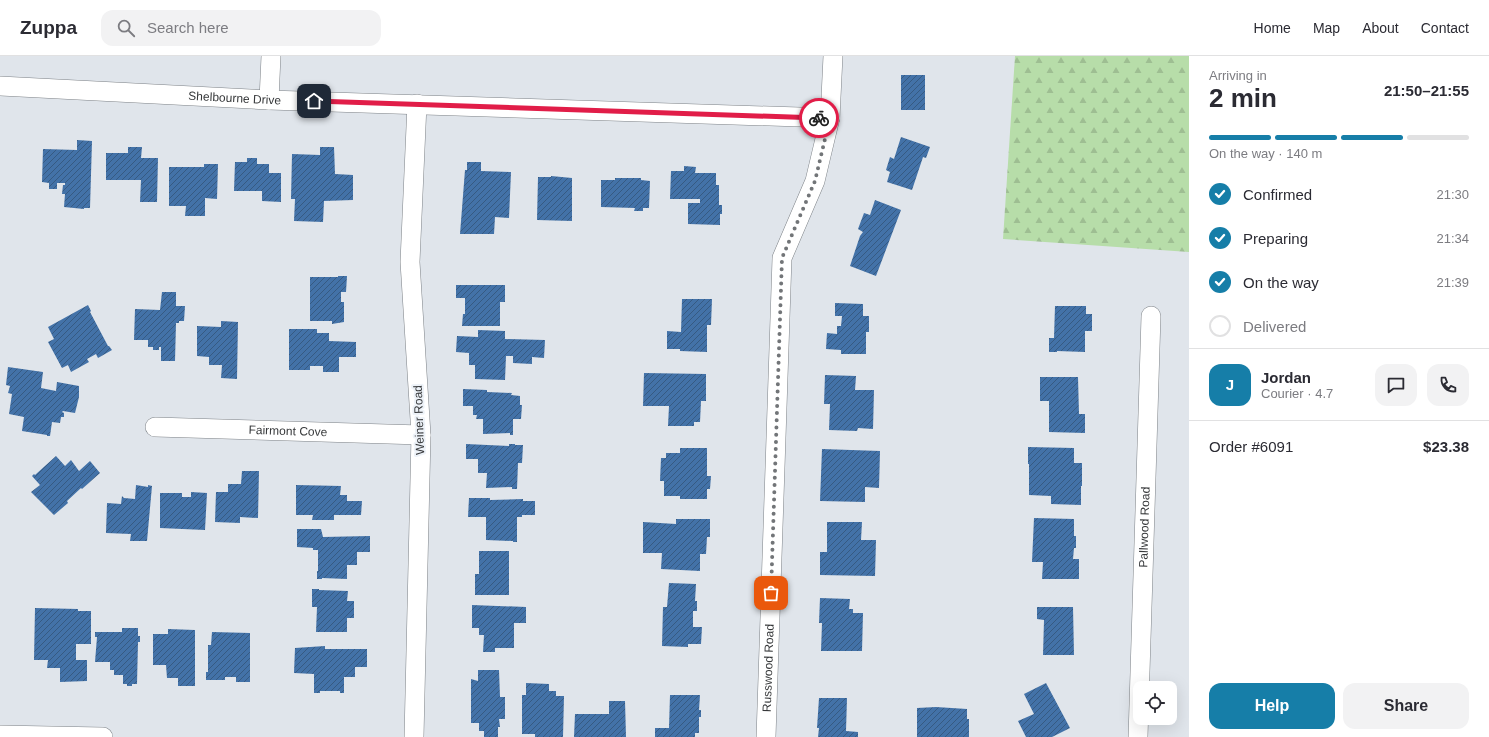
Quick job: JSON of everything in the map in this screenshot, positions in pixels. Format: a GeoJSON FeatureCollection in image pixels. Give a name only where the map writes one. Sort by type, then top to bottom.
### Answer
{"type":"FeatureCollection","features":[{"type":"Feature","properties":{"kind":"street"},"geometry":{"type":"LineString","coordinates":[[269,100],[271,56]]}},
{"type":"Feature","properties":{"kind":"street","name":"Russwood Road"},"geometry":{"type":"LineString","coordinates":[[766,737],[782,258],[815,181],[830,118],[833,56]]}},
{"type":"Feature","properties":{"kind":"street","name":"Shelbourne Drive"},"geometry":{"type":"LineString","coordinates":[[0,86],[269,100],[830,118]]}},
{"type":"Feature","properties":{"kind":"street","name":"Weiner Road"},"geometry":{"type":"LineString","coordinates":[[414,737],[421,434],[410,262],[417,104]]}},
{"type":"Feature","properties":{"kind":"street","name":"Pallwood Road"},"geometry":{"type":"LineString","coordinates":[[1138,737],[1151,316]]}},
{"type":"Feature","properties":{"kind":"street","name":"Fairmont Cove"},"geometry":{"type":"LineString","coordinates":[[155,427],[421,434]]}},
{"type":"Feature","properties":{"kind":"street"},"geometry":{"type":"LineString","coordinates":[[0,734],[103,737]]}},
{"type":"Feature","properties":{"kind":"green space"},"geometry":{"type":"Polygon","coordinates":[[[1015,56],[1189,56],[1189,252],[1003,239],[1015,56]]]}},
{"type":"Feature","properties":{"kind":"building"},"geometry":{"type":"Polygon","coordinates":[[[901,75],[925,75],[925,110],[901,110],[901,75]]]}},
{"type":"Feature","properties":{"kind":"building"},"geometry":{"type":"Polygon","coordinates":[[[901,137],[930,147],[926,158],[923,157],[912,190],[887,182],[890,172],[886,170],[890,157],[894,159],[901,137]]]}},
{"type":"Feature","properties":{"kind":"building"},"geometry":{"type":"Polygon","coordinates":[[[77,140],[92,141],[90,208],[84,209],[64,207],[65,194],[62,194],[63,185],[65,185],[65,183],[57,183],[57,189],[49,189],[49,183],[42,182],[43,149],[77,150],[77,140]]]}},
{"type":"Feature","properties":{"kind":"building"},"geometry":{"type":"Polygon","coordinates":[[[128,147],[142,147],[141,158],[158,158],[157,202],[140,202],[141,180],[106,180],[106,153],[128,153],[128,147]]]}},
{"type":"Feature","properties":{"kind":"building"},"geometry":{"type":"Polygon","coordinates":[[[320,147],[334,147],[335,174],[353,175],[353,200],[324,201],[323,222],[294,221],[295,199],[291,199],[292,154],[320,155],[320,147]]]}},
{"type":"Feature","properties":{"kind":"building"},"geometry":{"type":"Polygon","coordinates":[[[247,158],[257,158],[257,164],[269,164],[269,173],[281,173],[281,202],[262,201],[262,191],[234,191],[235,162],[247,162],[247,158]]]}},
{"type":"Feature","properties":{"kind":"building"},"geometry":{"type":"Polygon","coordinates":[[[467,162],[481,162],[481,171],[511,172],[509,218],[495,217],[494,234],[460,234],[465,170],[467,170],[467,162]]]}},
{"type":"Feature","properties":{"kind":"building"},"geometry":{"type":"Polygon","coordinates":[[[204,164],[218,164],[217,199],[205,198],[205,216],[185,216],[186,206],[169,206],[169,167],[204,167],[204,164]]]}},
{"type":"Feature","properties":{"kind":"building"},"geometry":{"type":"Polygon","coordinates":[[[684,166],[696,167],[695,173],[716,173],[716,185],[719,185],[719,205],[722,205],[720,225],[688,224],[688,203],[700,203],[700,199],[670,199],[671,171],[684,171],[684,166]]]}},
{"type":"Feature","properties":{"kind":"building"},"geometry":{"type":"Polygon","coordinates":[[[551,176],[572,178],[572,221],[537,220],[538,177],[551,176]]]}},
{"type":"Feature","properties":{"kind":"building"},"geometry":{"type":"Polygon","coordinates":[[[615,178],[641,178],[641,180],[650,181],[649,208],[643,208],[643,211],[634,211],[635,208],[601,207],[601,180],[615,180],[615,178]]]}},
{"type":"Feature","properties":{"kind":"building"},"geometry":{"type":"Polygon","coordinates":[[[875,200],[901,210],[876,276],[850,266],[860,236],[863,232],[858,229],[864,213],[870,215],[875,200]]]}},
{"type":"Feature","properties":{"kind":"building"},"geometry":{"type":"Polygon","coordinates":[[[347,276],[346,292],[341,292],[341,302],[344,302],[344,322],[332,324],[332,321],[310,321],[310,277],[347,276]]]}},
{"type":"Feature","properties":{"kind":"building"},"geometry":{"type":"Polygon","coordinates":[[[456,285],[505,285],[505,302],[500,302],[500,326],[462,326],[463,314],[465,314],[465,298],[456,298],[456,285]]]}},
{"type":"Feature","properties":{"kind":"building"},"geometry":{"type":"Polygon","coordinates":[[[162,292],[176,292],[176,306],[185,306],[184,321],[179,321],[179,323],[176,323],[175,361],[161,361],[161,347],[159,347],[159,350],[153,350],[153,347],[148,347],[148,340],[134,340],[135,309],[160,310],[162,292]]]}},
{"type":"Feature","properties":{"kind":"building"},"geometry":{"type":"Polygon","coordinates":[[[682,299],[712,299],[711,325],[707,325],[707,352],[667,349],[667,331],[681,332],[682,299]]]}},
{"type":"Feature","properties":{"kind":"building"},"geometry":{"type":"Polygon","coordinates":[[[835,303],[863,304],[863,316],[869,316],[869,332],[866,332],[866,354],[841,354],[841,350],[826,349],[827,333],[837,334],[837,326],[841,326],[842,316],[835,316],[835,303]]]}},
{"type":"Feature","properties":{"kind":"building"},"geometry":{"type":"Polygon","coordinates":[[[88,305],[91,311],[90,312],[108,346],[112,350],[98,358],[96,354],[87,359],[89,362],[71,372],[68,365],[62,368],[48,342],[54,339],[48,327],[88,305]]]}},
{"type":"Feature","properties":{"kind":"building"},"geometry":{"type":"Polygon","coordinates":[[[1055,306],[1086,306],[1086,314],[1092,314],[1092,331],[1085,331],[1085,352],[1049,352],[1049,338],[1054,338],[1055,306]]]}},
{"type":"Feature","properties":{"kind":"building"},"geometry":{"type":"Polygon","coordinates":[[[221,321],[238,322],[237,379],[221,378],[222,365],[209,365],[209,357],[197,356],[197,326],[221,327],[221,321]]]}},
{"type":"Feature","properties":{"kind":"building"},"geometry":{"type":"Polygon","coordinates":[[[289,329],[317,329],[317,333],[329,333],[329,341],[356,342],[356,357],[339,357],[339,372],[323,372],[323,366],[310,366],[310,370],[289,370],[289,329]]]}},
{"type":"Feature","properties":{"kind":"building"},"geometry":{"type":"Polygon","coordinates":[[[478,330],[505,331],[505,339],[545,340],[544,358],[532,357],[532,364],[513,363],[513,356],[506,356],[505,380],[475,379],[475,365],[469,365],[469,353],[456,352],[457,336],[478,337],[478,330]]]}},
{"type":"Feature","properties":{"kind":"building"},"geometry":{"type":"Polygon","coordinates":[[[8,367],[43,372],[41,388],[56,391],[57,382],[79,386],[79,397],[75,413],[63,411],[64,417],[61,417],[60,423],[52,422],[50,436],[22,431],[24,417],[9,414],[12,394],[8,393],[10,386],[6,385],[8,367]]]}},
{"type":"Feature","properties":{"kind":"building"},"geometry":{"type":"Polygon","coordinates":[[[644,373],[706,374],[706,401],[701,401],[700,422],[694,422],[694,426],[668,426],[669,406],[643,406],[644,373]]]}},
{"type":"Feature","properties":{"kind":"building"},"geometry":{"type":"Polygon","coordinates":[[[825,375],[856,376],[855,390],[874,390],[873,429],[858,428],[857,431],[829,430],[830,404],[824,404],[825,375]]]}},
{"type":"Feature","properties":{"kind":"building"},"geometry":{"type":"Polygon","coordinates":[[[1040,377],[1078,377],[1079,414],[1085,414],[1085,433],[1049,432],[1049,401],[1040,401],[1040,377]]]}},
{"type":"Feature","properties":{"kind":"building"},"geometry":{"type":"Polygon","coordinates":[[[463,389],[512,393],[511,395],[520,396],[520,405],[522,405],[521,419],[513,419],[513,435],[510,435],[510,433],[483,434],[483,419],[476,419],[477,415],[473,415],[473,406],[463,406],[463,389]]]}},
{"type":"Feature","properties":{"kind":"building"},"geometry":{"type":"Polygon","coordinates":[[[466,444],[509,446],[509,444],[523,445],[522,463],[518,463],[517,489],[512,489],[512,487],[486,488],[487,473],[478,473],[478,459],[466,459],[466,444]]]}},
{"type":"Feature","properties":{"kind":"building"},"geometry":{"type":"Polygon","coordinates":[[[1028,447],[1074,448],[1074,463],[1082,463],[1081,505],[1051,504],[1051,496],[1029,495],[1028,447]]]}},
{"type":"Feature","properties":{"kind":"building"},"geometry":{"type":"Polygon","coordinates":[[[680,448],[707,448],[707,476],[711,476],[710,489],[707,489],[707,499],[680,499],[680,496],[664,496],[664,481],[660,481],[661,458],[666,458],[666,453],[680,453],[680,448]]]}},
{"type":"Feature","properties":{"kind":"building"},"geometry":{"type":"Polygon","coordinates":[[[822,449],[880,451],[879,488],[865,487],[865,502],[820,501],[822,449]]]}},
{"type":"Feature","properties":{"kind":"building"},"geometry":{"type":"Polygon","coordinates":[[[56,456],[65,466],[71,460],[79,471],[90,461],[100,473],[82,489],[81,488],[67,501],[68,503],[54,515],[31,492],[40,485],[32,476],[56,456]]]}},
{"type":"Feature","properties":{"kind":"building"},"geometry":{"type":"Polygon","coordinates":[[[242,471],[259,471],[258,518],[240,517],[240,523],[215,522],[216,492],[228,492],[228,484],[241,484],[242,471]]]}},
{"type":"Feature","properties":{"kind":"building"},"geometry":{"type":"Polygon","coordinates":[[[136,485],[148,487],[148,485],[152,486],[147,541],[130,541],[131,534],[106,533],[107,503],[121,504],[122,496],[124,498],[135,499],[136,485]]]}},
{"type":"Feature","properties":{"kind":"building"},"geometry":{"type":"Polygon","coordinates":[[[296,485],[341,486],[340,495],[347,495],[347,501],[362,501],[361,515],[334,515],[334,520],[312,520],[313,515],[296,515],[296,485]]]}},
{"type":"Feature","properties":{"kind":"building"},"geometry":{"type":"Polygon","coordinates":[[[191,492],[207,493],[205,530],[160,528],[160,493],[182,493],[182,497],[191,497],[191,492]]]}},
{"type":"Feature","properties":{"kind":"building"},"geometry":{"type":"Polygon","coordinates":[[[469,498],[490,498],[490,500],[523,499],[523,501],[535,501],[535,515],[522,515],[522,517],[517,517],[517,542],[486,540],[486,517],[468,517],[469,498]]]}},
{"type":"Feature","properties":{"kind":"building"},"geometry":{"type":"Polygon","coordinates":[[[1034,518],[1074,519],[1076,548],[1074,548],[1073,559],[1079,559],[1079,579],[1042,579],[1043,562],[1032,562],[1034,518]]]}},
{"type":"Feature","properties":{"kind":"building"},"geometry":{"type":"Polygon","coordinates":[[[676,519],[710,519],[710,537],[707,537],[706,554],[700,554],[700,571],[661,569],[662,553],[643,553],[643,522],[676,524],[676,519]]]}},
{"type":"Feature","properties":{"kind":"building"},"geometry":{"type":"Polygon","coordinates":[[[827,522],[862,522],[861,540],[876,540],[875,576],[820,575],[820,552],[827,552],[827,522]]]}},
{"type":"Feature","properties":{"kind":"building"},"geometry":{"type":"Polygon","coordinates":[[[297,529],[321,529],[323,537],[370,536],[370,552],[357,552],[357,565],[347,565],[347,579],[317,579],[318,550],[313,550],[313,548],[297,547],[297,529]]]}},
{"type":"Feature","properties":{"kind":"building"},"geometry":{"type":"Polygon","coordinates":[[[479,551],[509,551],[509,595],[475,595],[475,574],[479,574],[479,551]]]}},
{"type":"Feature","properties":{"kind":"building"},"geometry":{"type":"Polygon","coordinates":[[[669,583],[696,584],[695,601],[697,601],[697,611],[693,611],[693,627],[702,627],[701,644],[688,644],[688,647],[662,646],[663,607],[667,607],[669,583]]]}},
{"type":"Feature","properties":{"kind":"building"},"geometry":{"type":"Polygon","coordinates":[[[312,589],[348,591],[347,601],[354,601],[354,618],[347,618],[347,632],[316,632],[317,607],[312,607],[312,589]]]}},
{"type":"Feature","properties":{"kind":"building"},"geometry":{"type":"Polygon","coordinates":[[[820,598],[850,599],[849,609],[853,609],[853,613],[863,613],[862,651],[821,651],[822,623],[819,623],[820,598]]]}},
{"type":"Feature","properties":{"kind":"building"},"geometry":{"type":"Polygon","coordinates":[[[472,605],[526,607],[526,623],[514,623],[514,648],[495,648],[495,652],[483,652],[484,635],[479,635],[479,628],[472,628],[472,605]]]}},
{"type":"Feature","properties":{"kind":"building"},"geometry":{"type":"Polygon","coordinates":[[[1037,607],[1073,607],[1074,655],[1043,655],[1044,620],[1037,619],[1037,607]]]}},
{"type":"Feature","properties":{"kind":"building"},"geometry":{"type":"Polygon","coordinates":[[[35,608],[78,609],[78,611],[91,611],[91,644],[76,644],[76,660],[87,660],[87,681],[60,682],[60,668],[47,668],[48,660],[34,660],[35,608]]]}},
{"type":"Feature","properties":{"kind":"building"},"geometry":{"type":"Polygon","coordinates":[[[122,628],[138,628],[138,636],[140,636],[140,642],[138,642],[137,684],[132,684],[132,686],[123,684],[123,675],[114,675],[114,670],[110,670],[110,662],[95,662],[97,637],[95,637],[95,632],[122,632],[122,628]]]}},
{"type":"Feature","properties":{"kind":"building"},"geometry":{"type":"Polygon","coordinates":[[[168,629],[195,630],[195,686],[178,686],[178,678],[167,678],[166,665],[153,665],[153,634],[168,634],[168,629]]]}},
{"type":"Feature","properties":{"kind":"building"},"geometry":{"type":"Polygon","coordinates":[[[212,632],[250,633],[250,682],[236,682],[236,677],[225,677],[225,680],[206,680],[206,672],[208,672],[208,645],[211,645],[212,632]]]}},
{"type":"Feature","properties":{"kind":"building"},"geometry":{"type":"Polygon","coordinates":[[[325,646],[325,649],[367,649],[367,667],[355,667],[355,677],[344,677],[344,693],[340,693],[340,691],[320,691],[320,693],[314,693],[314,674],[294,673],[295,648],[325,646]]]}},
{"type":"Feature","properties":{"kind":"building"},"geometry":{"type":"Polygon","coordinates":[[[478,670],[499,670],[500,697],[505,697],[505,719],[499,719],[500,727],[498,727],[498,737],[484,737],[484,731],[479,731],[479,723],[471,723],[471,679],[478,681],[478,670]]]}},
{"type":"Feature","properties":{"kind":"building"},"geometry":{"type":"Polygon","coordinates":[[[526,683],[549,684],[549,691],[556,691],[556,696],[564,696],[563,737],[535,737],[535,734],[522,734],[522,695],[526,695],[526,683]]]}},
{"type":"Feature","properties":{"kind":"building"},"geometry":{"type":"Polygon","coordinates":[[[1046,683],[1070,728],[1052,737],[1026,737],[1018,721],[1034,714],[1024,694],[1046,683]]]}},
{"type":"Feature","properties":{"kind":"building"},"geometry":{"type":"Polygon","coordinates":[[[670,695],[700,695],[699,710],[701,710],[701,717],[699,717],[699,733],[695,733],[695,737],[655,737],[655,728],[669,728],[670,695]]]}},
{"type":"Feature","properties":{"kind":"building"},"geometry":{"type":"Polygon","coordinates":[[[819,698],[847,698],[846,731],[858,732],[858,737],[818,737],[819,728],[817,728],[819,698]]]}},
{"type":"Feature","properties":{"kind":"building"},"geometry":{"type":"Polygon","coordinates":[[[609,701],[625,701],[626,737],[574,737],[575,714],[609,714],[609,701]]]}},
{"type":"Feature","properties":{"kind":"building"},"geometry":{"type":"Polygon","coordinates":[[[936,707],[967,709],[967,719],[969,719],[969,737],[917,737],[917,708],[936,707]]]}},
{"type":"Feature","properties":{"kind":"way so far"},"geometry":{"type":"LineString","coordinates":[[771,593],[782,258],[815,181],[830,118],[819,118]]}},
{"type":"Feature","properties":{"kind":"route"},"geometry":{"type":"LineString","coordinates":[[314,101],[819,118]]}}]}
